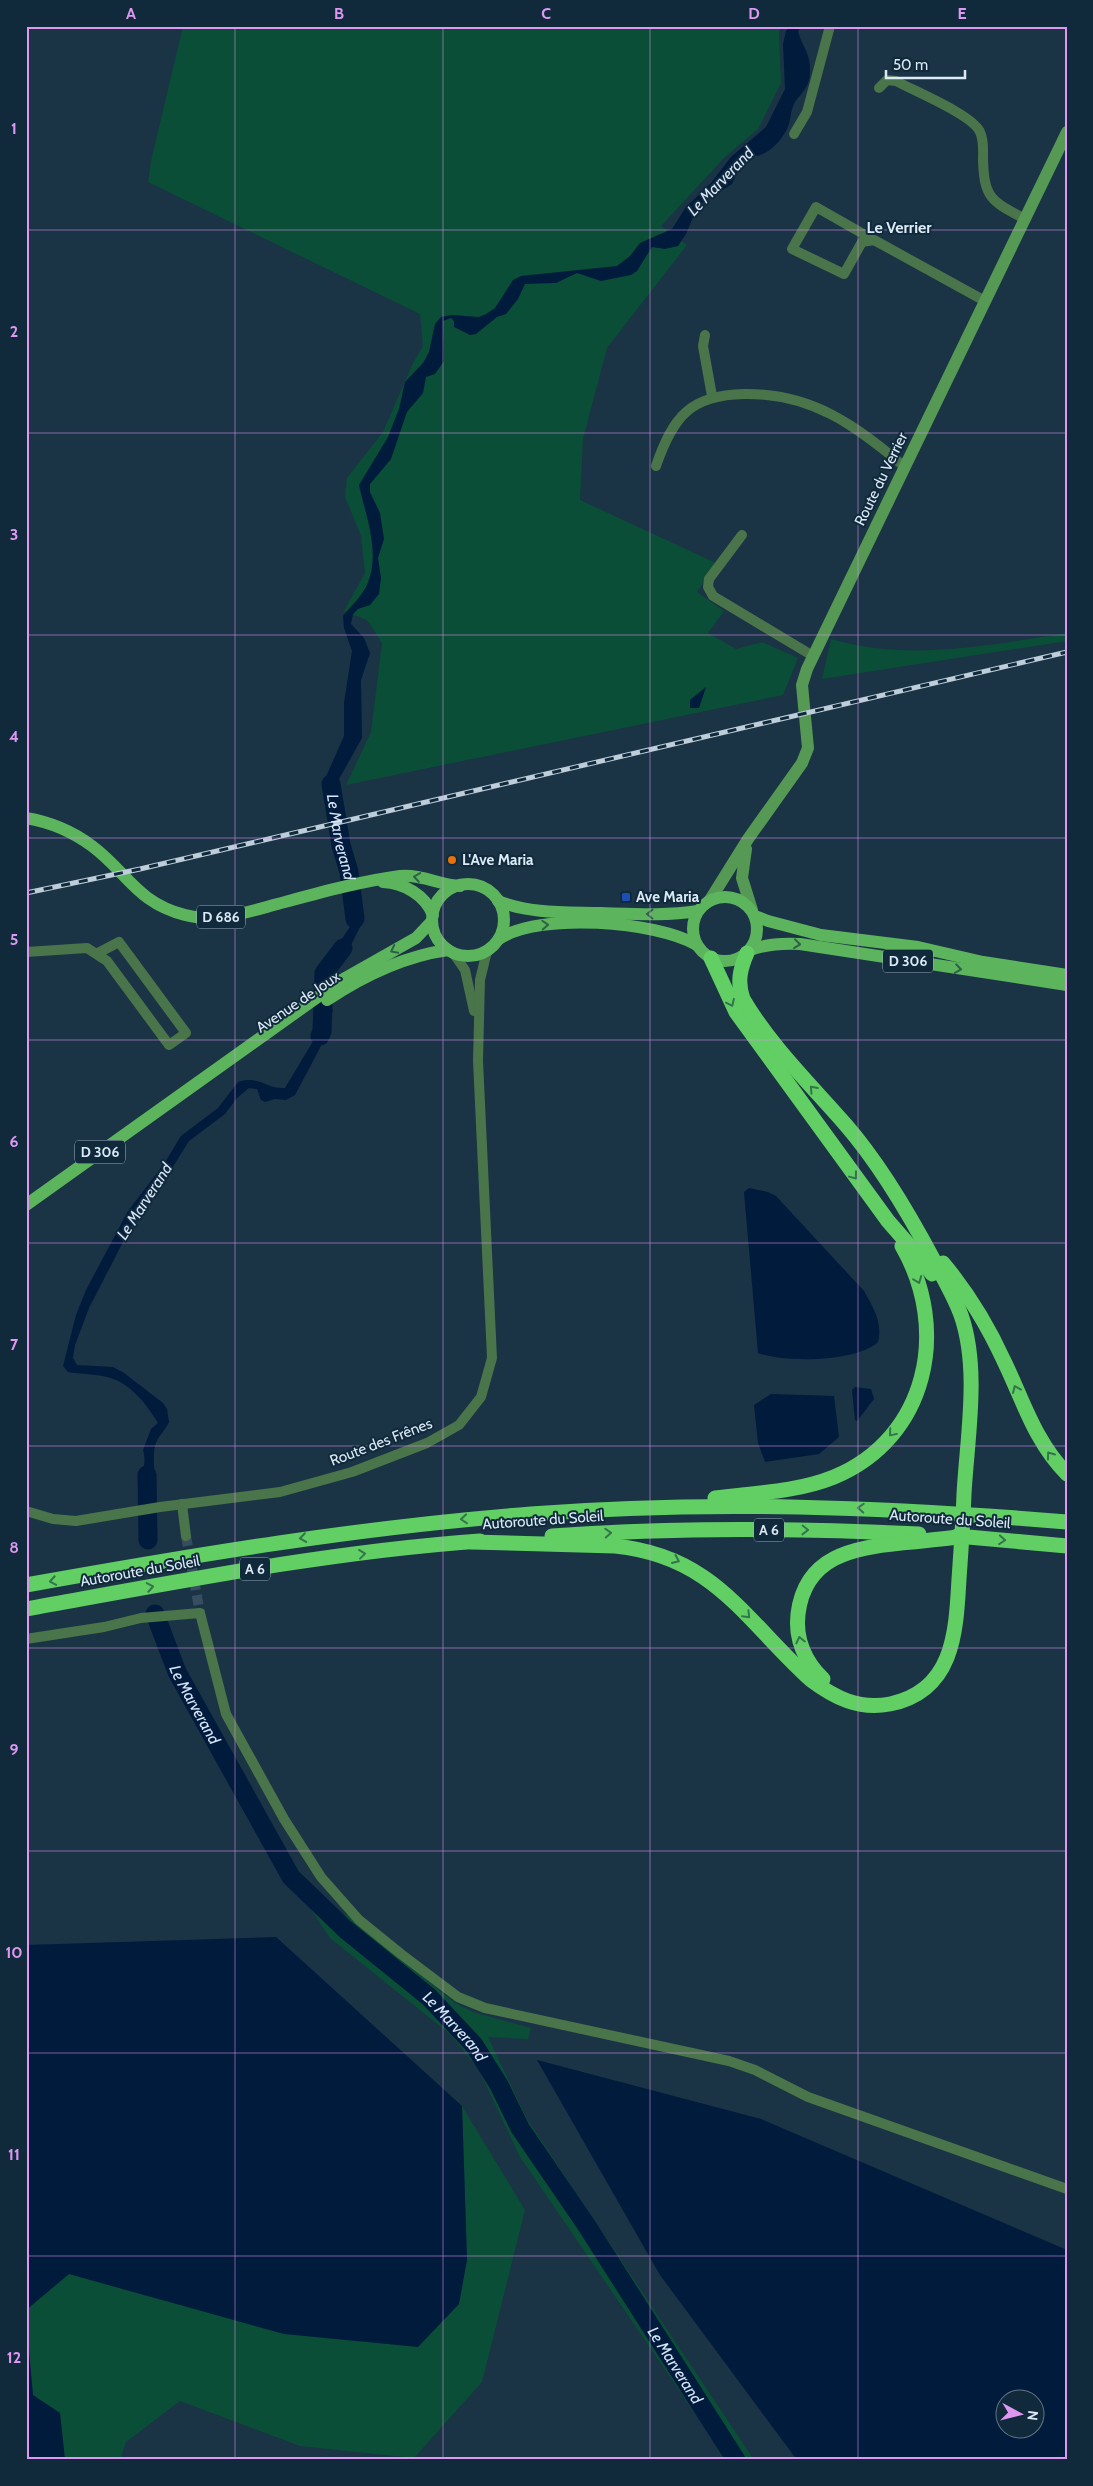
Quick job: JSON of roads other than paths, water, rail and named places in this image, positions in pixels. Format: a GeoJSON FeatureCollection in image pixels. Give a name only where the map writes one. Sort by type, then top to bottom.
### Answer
{"type":"FeatureCollection","features":[{"type":"Feature","properties":{"kind":"highway"},"geometry":{"type":"LineString","coordinates":[[472,1542],[615,1546],[642,1550],[671,1558],[712,1582],[819,1686],[837,1698],[866,1705],[891,1704],[908,1698],[924,1688],[940,1671],[953,1644],[970,1386],[968,1338],[955,1301],[922,1239],[883,1175],[851,1132],[810,1087],[749,1010],[743,999],[738,982],[741,966],[748,952]]}},
{"type":"Feature","properties":{"kind":"highway"},"geometry":{"type":"LineString","coordinates":[[711,958],[736,1012],[888,1221],[927,1268],[949,1303],[959,1330],[963,1357],[962,1487]]}},
{"type":"Feature","properties":{"kind":"highway"},"geometry":{"type":"LineString","coordinates":[[635,1509],[815,1483],[854,1466],[871,1454],[891,1434],[908,1411],[919,1386],[926,1358],[928,1334],[927,1312],[917,1276],[888,1221]]}},
{"type":"Feature","properties":{"kind":"highway"},"geometry":{"type":"LineString","coordinates":[[922,1239],[956,1278],[974,1306],[1004,1361],[1036,1434],[1049,1454],[1067,1474]]}},
{"type":"Feature","properties":{"kind":"highway","name":"Autoroute du Soleil"},"geometry":{"type":"LineString","coordinates":[[26,1585],[354,1531],[534,1514],[740,1506],[840,1507],[1067,1522]]}},
{"type":"Feature","properties":{"kind":"highway","name":"Autoroute du Soleil"},"geometry":{"type":"LineString","coordinates":[[26,1609],[266,1567],[348,1555],[472,1542],[675,1530],[807,1529],[965,1536],[1067,1546]]}},
{"type":"Feature","properties":{"kind":"highway"},"geometry":{"type":"LineString","coordinates":[[957,1568],[950,1628],[946,1645],[933,1669],[913,1687],[896,1695],[878,1699],[851,1696],[825,1682],[812,1667],[799,1638],[798,1613],[805,1590],[822,1566],[842,1553],[859,1548],[965,1536]]}},
{"type":"Feature","properties":{"kind":"main road","name":"Route du Verrier"},"geometry":{"type":"LineString","coordinates":[[710,900],[748,839],[802,763],[808,748],[802,685],[813,656],[1067,132]]}},
{"type":"Feature","properties":{"kind":"main road","name":"D 686"},"geometry":{"type":"LineString","coordinates":[[26,818],[65,829],[93,846],[142,894],[162,909],[187,916],[211,919],[234,915],[371,882],[410,876],[460,886]]}},
{"type":"Feature","properties":{"kind":"main road","name":"Route du Verrier"},"geometry":{"type":"LineString","coordinates":[[748,839],[742,863],[742,878],[753,913]]}},
{"type":"Feature","properties":{"kind":"main road"},"geometry":{"type":"LineString","coordinates":[[371,882],[390,882],[413,892],[426,903],[433,918],[434,932],[440,942],[451,952],[471,956],[487,951],[509,932],[525,927],[608,924],[653,930],[685,938],[697,945],[711,958],[726,962],[741,958],[748,952],[758,930],[753,913],[740,900],[733,897],[725,896],[710,900],[698,911],[693,928],[697,945]]}},
{"type":"Feature","properties":{"kind":"main road"},"geometry":{"type":"LineString","coordinates":[[433,918],[439,899],[452,888],[460,886],[481,887],[498,900],[522,908],[558,911],[676,914],[698,911]]}},
{"type":"Feature","properties":{"kind":"main road"},"geometry":{"type":"LineString","coordinates":[[498,900],[504,920],[499,939]]}},
{"type":"Feature","properties":{"kind":"main road","name":"D 306"},"geometry":{"type":"LineString","coordinates":[[753,913],[768,921],[821,935],[918,947],[983,962],[1067,975]]}},
{"type":"Feature","properties":{"kind":"main road","name":"Avenue de Joux"},"geometry":{"type":"LineString","coordinates":[[26,1205],[174,1099],[232,1067],[340,981],[416,938],[433,918]]}},
{"type":"Feature","properties":{"kind":"main road","name":"D 306"},"geometry":{"type":"LineString","coordinates":[[748,952],[763,945],[780,943],[800,944],[1067,985]]}},
{"type":"Feature","properties":{"kind":"main road","name":"Avenue de Joux"},"geometry":{"type":"LineString","coordinates":[[308,1008],[392,965],[433,952],[451,952]]}},
{"type":"Feature","properties":{"kind":"street"},"geometry":{"type":"LineString","coordinates":[[794,134],[808,112],[830,26]]}},
{"type":"Feature","properties":{"kind":"street"},"geometry":{"type":"LineString","coordinates":[[879,88],[887,80],[896,81],[970,119],[980,131],[983,144],[983,181],[989,194],[1000,206],[1025,219]]}},
{"type":"Feature","properties":{"kind":"street"},"geometry":{"type":"LineString","coordinates":[[874,240],[862,242],[844,274],[792,249],[816,207],[985,301]]}},
{"type":"Feature","properties":{"kind":"street"},"geometry":{"type":"LineString","coordinates":[[705,335],[703,346],[712,396]]}},
{"type":"Feature","properties":{"kind":"street"},"geometry":{"type":"LineString","coordinates":[[656,466],[665,439],[676,422],[694,406],[712,396],[765,394],[797,399],[832,415],[867,436],[905,467]]}},
{"type":"Feature","properties":{"kind":"street"},"geometry":{"type":"LineString","coordinates":[[742,535],[709,579],[708,587],[713,596],[813,656]]}},
{"type":"Feature","properties":{"kind":"street"},"geometry":{"type":"LineString","coordinates":[[26,952],[87,948],[96,954],[107,961],[169,1045],[186,1033],[119,942],[96,954]]}},
{"type":"Feature","properties":{"kind":"street","name":"Route des Frênes"},"geometry":{"type":"LineString","coordinates":[[26,1510],[53,1520],[67,1521],[280,1492],[352,1472],[427,1443],[459,1425],[481,1397],[492,1358],[478,1024],[480,980],[487,951]]}},
{"type":"Feature","properties":{"kind":"street","name":"Route des Frênes"},"geometry":{"type":"LineString","coordinates":[[451,952],[465,970],[478,1024]]}},
{"type":"Feature","properties":{"kind":"street"},"geometry":{"type":"LineString","coordinates":[[182,1504],[186,1536]]}},
{"type":"Feature","properties":{"kind":"street"},"geometry":{"type":"LineString","coordinates":[[26,1639],[104,1627],[141,1618],[200,1613],[226,1714],[284,1819],[321,1877],[360,1920],[458,1997],[485,2008],[729,2061],[755,2070],[808,2097],[1067,2190]]}},
{"type":"Feature","properties":{"kind":"water"},"geometry":{"type":"Polygon","coordinates":[[[790,26],[802,26],[798,31],[808,55],[810,77],[807,85],[795,102],[787,129],[777,144],[768,151],[757,156],[751,152],[740,166],[732,184],[703,202],[678,246],[665,249],[652,247],[637,271],[631,275],[601,281],[577,273],[556,283],[525,284],[518,299],[506,314],[497,317],[476,334],[470,335],[454,327],[454,321],[451,318],[443,321],[444,361],[435,374],[426,377],[423,393],[407,412],[391,459],[370,484],[370,492],[380,513],[384,539],[378,558],[381,578],[379,594],[370,605],[358,609],[353,614],[351,624],[364,638],[370,653],[361,680],[362,738],[339,779],[336,793],[339,806],[327,809],[325,779],[344,736],[344,703],[352,651],[344,628],[343,616],[365,589],[371,573],[373,560],[371,535],[359,485],[388,437],[399,409],[405,382],[423,363],[429,352],[435,324],[441,317],[452,315],[479,317],[486,314],[495,308],[513,280],[521,276],[617,266],[630,256],[640,243],[672,229],[686,207],[711,183],[731,157],[766,127],[785,89],[783,44],[786,31],[790,26]]]}},
{"type":"Feature","properties":{"kind":"water"},"geometry":{"type":"Polygon","coordinates":[[[706,687],[699,708],[690,708],[690,700],[706,687]]]}},
{"type":"Feature","properties":{"kind":"water"},"geometry":{"type":"Polygon","coordinates":[[[347,841],[356,874],[344,877],[337,843],[347,841]]]}},
{"type":"Feature","properties":{"kind":"water"},"geometry":{"type":"Polygon","coordinates":[[[359,894],[360,927],[351,945],[333,968],[330,970],[326,969],[328,959],[350,927],[348,895],[359,894]]]}},
{"type":"Feature","properties":{"kind":"water"},"geometry":{"type":"Polygon","coordinates":[[[330,1008],[333,1010],[320,1048],[295,1095],[286,1100],[275,1099],[265,1102],[261,1100],[257,1089],[249,1088],[237,1098],[225,1114],[189,1141],[169,1173],[139,1211],[89,1308],[75,1345],[73,1358],[77,1365],[113,1367],[124,1373],[163,1403],[167,1409],[169,1422],[155,1446],[154,1490],[148,1501],[142,1490],[143,1450],[151,1429],[158,1423],[137,1395],[123,1384],[102,1376],[68,1372],[63,1366],[76,1315],[86,1290],[128,1211],[164,1164],[181,1136],[218,1108],[238,1082],[252,1080],[278,1088],[285,1088],[318,1033],[315,1018],[330,1008]]]}},
{"type":"Feature","properties":{"kind":"water"},"geometry":{"type":"Polygon","coordinates":[[[749,1188],[768,1192],[776,1196],[864,1291],[874,1309],[878,1322],[878,1342],[868,1349],[854,1354],[820,1359],[785,1358],[758,1353],[744,1192],[749,1188]]]}},
{"type":"Feature","properties":{"kind":"water"},"geometry":{"type":"Polygon","coordinates":[[[855,1387],[871,1389],[874,1399],[857,1421],[855,1420],[852,1390],[855,1387]]]}},
{"type":"Feature","properties":{"kind":"water"},"geometry":{"type":"Polygon","coordinates":[[[771,1394],[834,1396],[839,1437],[819,1454],[765,1462],[758,1443],[754,1405],[771,1394]]]}},
{"type":"Feature","properties":{"kind":"water"},"geometry":{"type":"Polygon","coordinates":[[[146,1514],[153,1519],[154,1533],[149,1539],[143,1536],[140,1527],[141,1518],[146,1514]]]}},
{"type":"Feature","properties":{"kind":"water"},"geometry":{"type":"Polygon","coordinates":[[[276,1937],[462,2106],[467,2260],[459,2304],[418,2347],[284,2334],[69,2274],[26,2310],[26,1945],[276,1937]]]}},
{"type":"Feature","properties":{"kind":"water"},"geometry":{"type":"Polygon","coordinates":[[[537,2060],[761,2119],[1067,2250],[1067,2460],[797,2460],[660,2275],[537,2060]]]}},
{"type":"Feature","properties":{"kind":"water"},"geometry":{"type":"Polygon","coordinates":[[[26,2322],[33,2395],[60,2413],[65,2460],[26,2460],[26,2322]]]}},
{"type":"Feature","properties":{"kind":"waterway","name":"Le Marverand"},"geometry":{"type":"LineString","coordinates":[[331,784],[341,845],[349,872],[355,919]]}},
{"type":"Feature","properties":{"kind":"waterway","name":"Le Marverand"},"geometry":{"type":"LineString","coordinates":[[320,1036],[322,1031],[324,973],[343,948]]}},
{"type":"Feature","properties":{"kind":"waterway","name":"Le Marverand"},"geometry":{"type":"LineString","coordinates":[[147,1475],[148,1540]]}},
{"type":"Feature","properties":{"kind":"waterway","name":"Le Marverand"},"geometry":{"type":"LineString","coordinates":[[155,1614],[177,1672],[291,1877],[345,1929],[429,1997],[474,2045],[499,2085],[520,2128],[587,2226],[736,2460]]}},
{"type":"Feature","properties":{"kind":"tunnel"},"geometry":{"type":"LineString","coordinates":[[186,1536],[200,1613]]}},
{"type":"Feature","properties":{"kind":"railway"},"geometry":{"type":"LineString","coordinates":[[26,893],[140,869],[1067,652]]}},
{"type":"Feature","properties":{"kind":"place","name":"L'Ave Maria"},"geometry":{"type":"Point","coordinates":[452,860]}},
{"type":"Feature","properties":{"kind":"place","name":"Ave Maria"},"geometry":{"type":"Point","coordinates":[626,897]}},
{"type":"Feature","properties":{"kind":"district","name":"Le Verrier"},"geometry":{"type":"Point","coordinates":[899,227]}}]}
